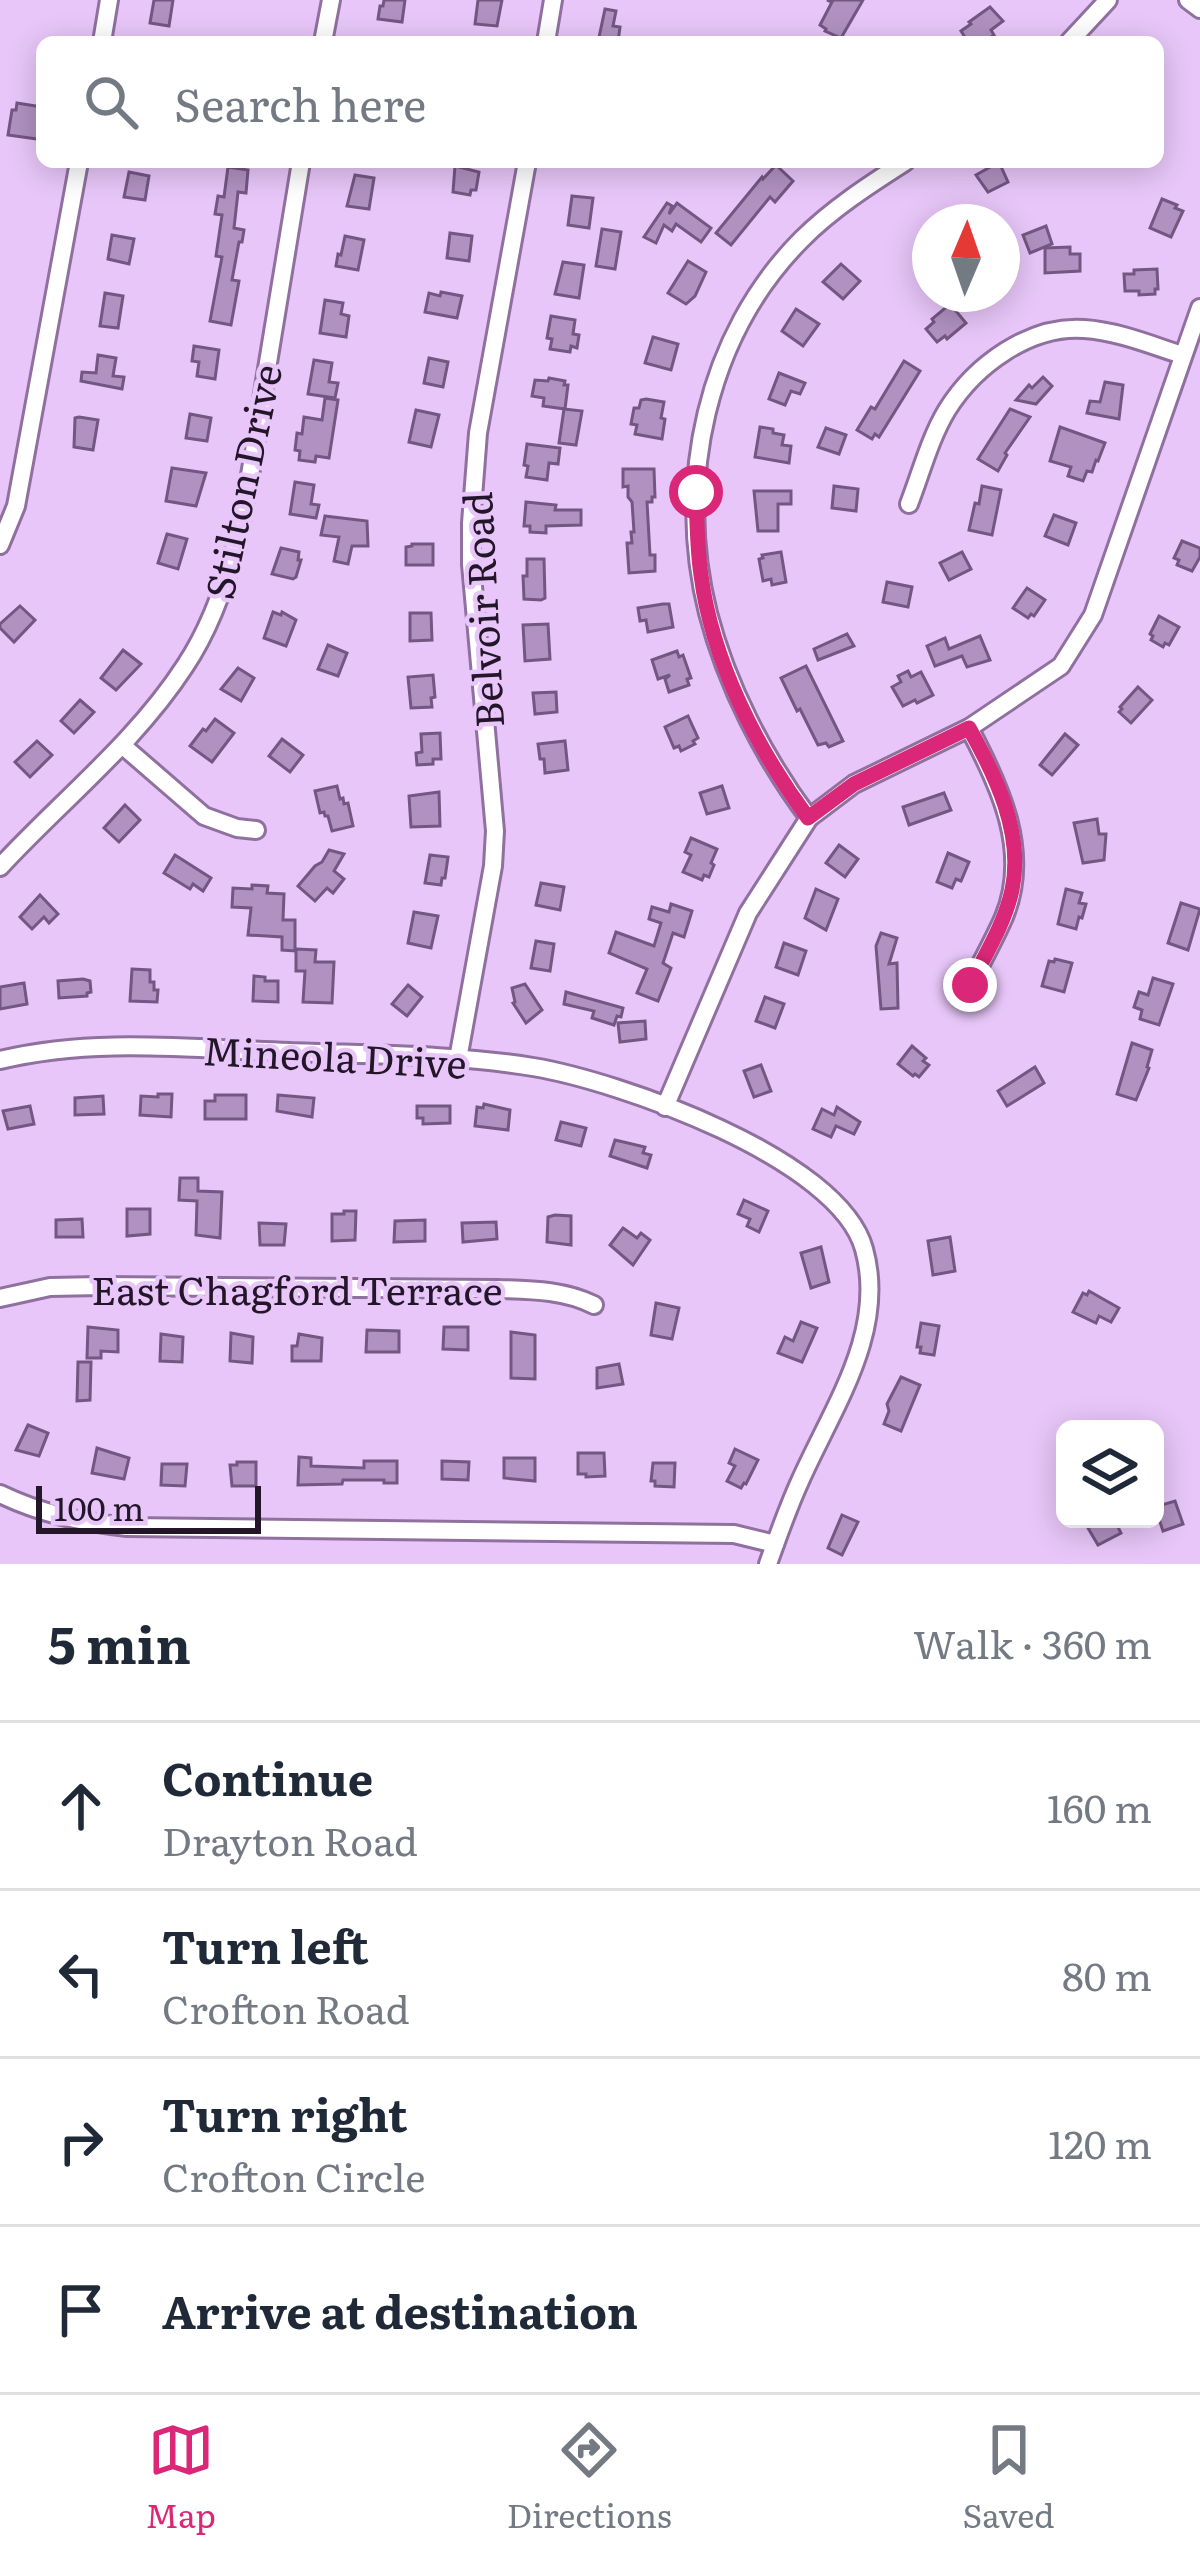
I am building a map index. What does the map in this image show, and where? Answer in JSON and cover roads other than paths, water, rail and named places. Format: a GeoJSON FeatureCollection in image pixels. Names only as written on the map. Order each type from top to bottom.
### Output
{"type":"FeatureCollection","features":[{"type":"Feature","properties":{"kind":"street"},"geometry":{"type":"LineString","coordinates":[[103,36],[109,0]]}},
{"type":"Feature","properties":{"kind":"street"},"geometry":{"type":"LineString","coordinates":[[324,36],[331,0]]}},
{"type":"Feature","properties":{"kind":"street"},"geometry":{"type":"LineString","coordinates":[[548,36],[553,0]]}},
{"type":"Feature","properties":{"kind":"street"},"geometry":{"type":"LineString","coordinates":[[1075,36],[1108,0]]}},
{"type":"Feature","properties":{"kind":"street"},"geometry":{"type":"LineString","coordinates":[[1188,0],[1200,9]]}},
{"type":"Feature","properties":{"kind":"street"},"geometry":{"type":"LineString","coordinates":[[0,545],[16,506],[79,168]]}},
{"type":"Feature","properties":{"kind":"street","name":"Stilton Drive"},"geometry":{"type":"LineString","coordinates":[[0,867],[156,708],[189,661],[219,596],[246,493],[301,168]]}},
{"type":"Feature","properties":{"kind":"street","name":"Belvoir Road"},"geometry":{"type":"LineString","coordinates":[[458,1059],[495,831],[471,564],[473,473],[526,168]]}},
{"type":"Feature","properties":{"kind":"street"},"geometry":{"type":"LineString","coordinates":[[808,818],[743,707],[707,610],[696,492],[702,427],[711,392],[740,324],[778,266],[827,216],[895,168]]}},
{"type":"Feature","properties":{"kind":"street"},"geometry":{"type":"LineString","coordinates":[[665,1107],[748,913],[808,818],[854,784],[969,728],[1060,666],[1093,615],[1200,308]]}},
{"type":"Feature","properties":{"kind":"street"},"geometry":{"type":"LineString","coordinates":[[909,504],[947,410],[983,368],[1028,339],[1065,328],[1112,333],[1182,355]]}},
{"type":"Feature","properties":{"kind":"street"},"geometry":{"type":"LineString","coordinates":[[969,728],[1008,816],[1015,865],[1005,915],[970,985]]}},
{"type":"Feature","properties":{"kind":"street"},"geometry":{"type":"LineString","coordinates":[[122,745],[204,816],[256,830]]}},
{"type":"Feature","properties":{"kind":"street","name":"Mineola Drive"},"geometry":{"type":"LineString","coordinates":[[0,1060],[76,1048],[148,1046],[532,1066],[665,1107],[765,1152],[805,1176],[860,1236],[870,1293],[862,1341],[768,1564]]}},
{"type":"Feature","properties":{"kind":"street","name":"East Chagford Terrace"},"geometry":{"type":"LineString","coordinates":[[0,1298],[29,1289],[67,1286],[476,1288],[543,1291],[594,1305]]}},
{"type":"Feature","properties":{"kind":"street"},"geometry":{"type":"LineString","coordinates":[[0,1494],[47,1513],[127,1527],[713,1533],[775,1544]]}}]}
